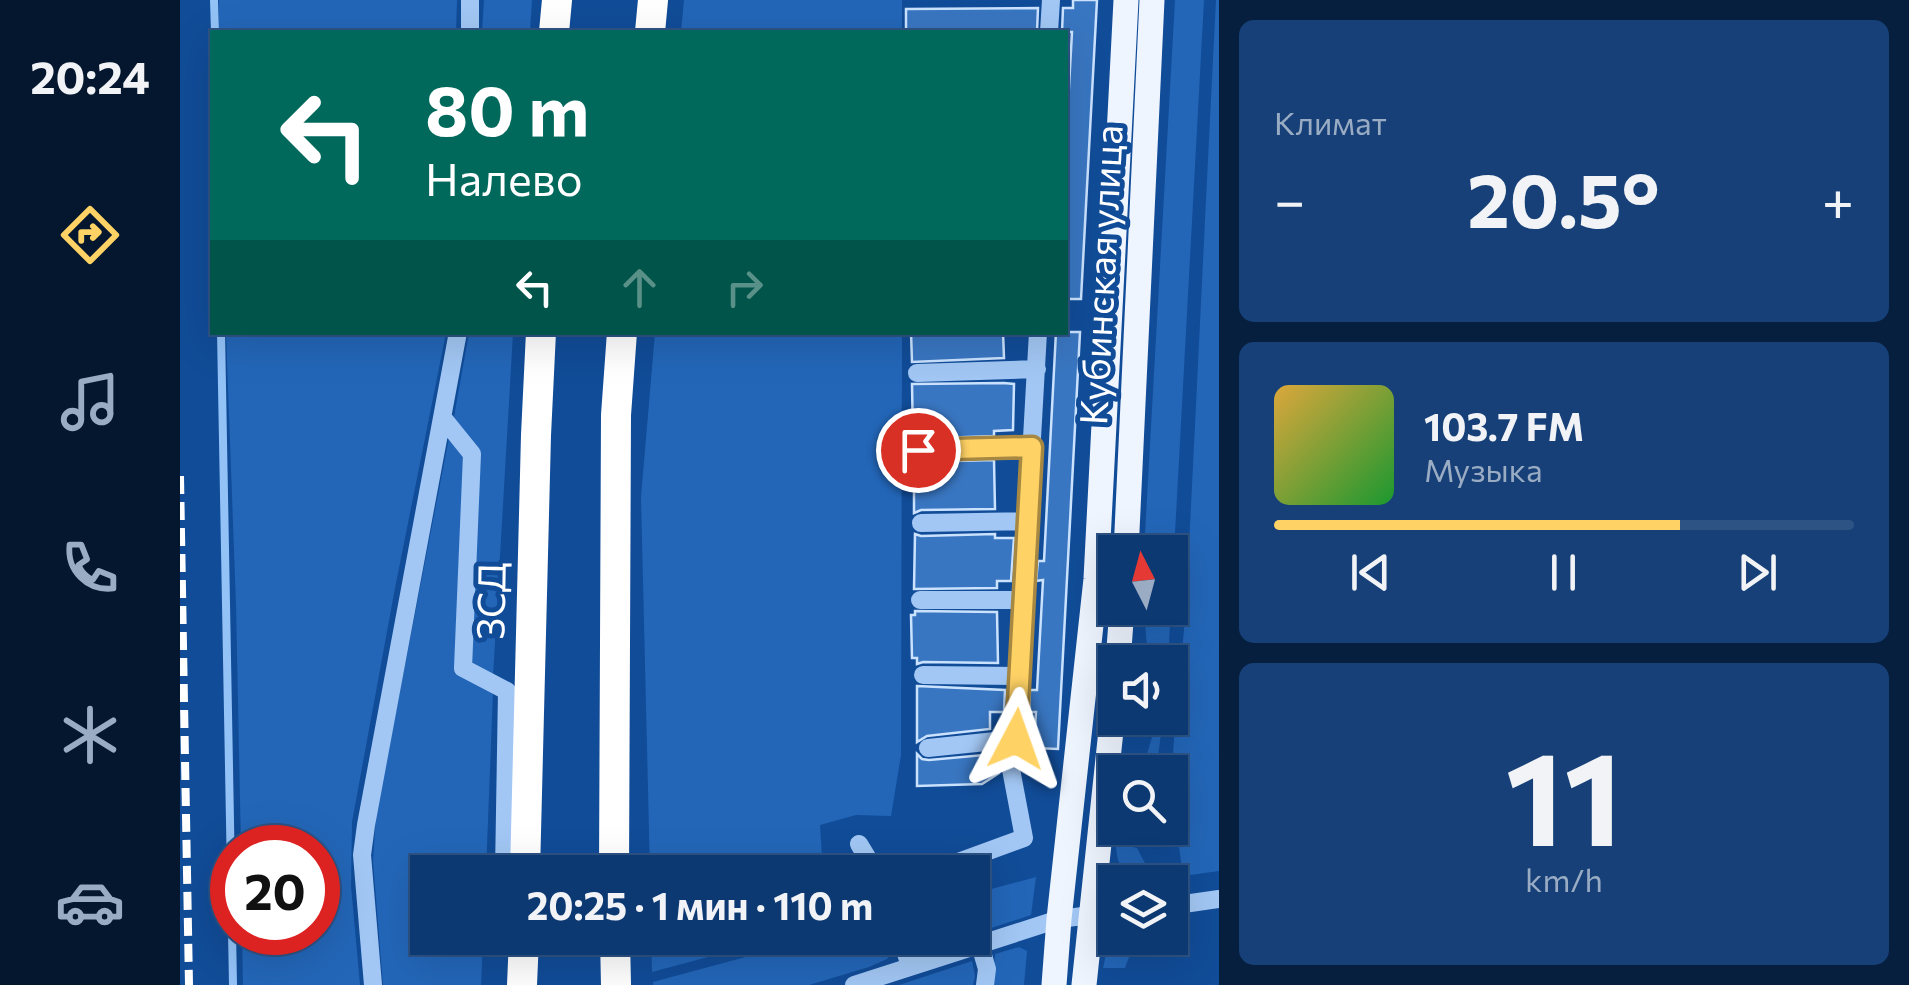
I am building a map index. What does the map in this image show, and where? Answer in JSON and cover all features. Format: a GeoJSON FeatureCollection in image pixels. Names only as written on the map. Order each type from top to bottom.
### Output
{"type":"FeatureCollection","features":[{"type":"Feature","properties":{"kind":"highway"},"geometry":{"type":"LineString","coordinates":[[552,30],[557,0]]}},
{"type":"Feature","properties":{"kind":"highway"},"geometry":{"type":"LineString","coordinates":[[650,30],[653,0]]}},
{"type":"Feature","properties":{"kind":"highway","name":"ЗСД"},"geometry":{"type":"LineString","coordinates":[[525,855],[541,335]]}},
{"type":"Feature","properties":{"kind":"highway"},"geometry":{"type":"LineString","coordinates":[[614,855],[616,415],[622,335]]}},
{"type":"Feature","properties":{"kind":"highway"},"geometry":{"type":"LineString","coordinates":[[522,985],[523,955]]}},
{"type":"Feature","properties":{"kind":"highway"},"geometry":{"type":"LineString","coordinates":[[615,955],[616,985]]}},
{"type":"Feature","properties":{"kind":"main road"},"geometry":{"type":"LineString","coordinates":[[549,0],[552,30]]}},
{"type":"Feature","properties":{"kind":"main road","name":"Кубинская улица"},"geometry":{"type":"LineString","coordinates":[[1054,985],[1096,578],[1126,0]]}},
{"type":"Feature","properties":{"kind":"main road","name":"Кубинская улица"},"geometry":{"type":"LineString","coordinates":[[1127,535],[1152,0]]}},
{"type":"Feature","properties":{"kind":"main road"},"geometry":{"type":"LineString","coordinates":[[1105,865],[1113,735]]}},
{"type":"Feature","properties":{"kind":"main road"},"geometry":{"type":"LineString","coordinates":[[1084,985],[1098,930]]}},
{"type":"Feature","properties":{"kind":"street"},"geometry":{"type":"LineString","coordinates":[[470,0],[470,30]]}},
{"type":"Feature","properties":{"kind":"street"},"geometry":{"type":"LineString","coordinates":[[1050,30],[1051,0]]}},
{"type":"Feature","properties":{"kind":"street"},"geometry":{"type":"LineString","coordinates":[[373,985],[362,855],[373,776],[457,335]]}},
{"type":"Feature","properties":{"kind":"street"},"geometry":{"type":"LineString","coordinates":[[928,748],[1016,739],[1038,335]]}},
{"type":"Feature","properties":{"kind":"street"},"geometry":{"type":"LineString","coordinates":[[917,373],[1037,369]]}},
{"type":"Feature","properties":{"kind":"street"},"geometry":{"type":"LineString","coordinates":[[443,418],[472,454],[463,668],[508,692],[504,855]]}},
{"type":"Feature","properties":{"kind":"street"},"geometry":{"type":"LineString","coordinates":[[918,450],[1032,447]]}},
{"type":"Feature","properties":{"kind":"street"},"geometry":{"type":"LineString","coordinates":[[920,523],[1028,521]]}},
{"type":"Feature","properties":{"kind":"street"},"geometry":{"type":"LineString","coordinates":[[920,600],[1024,600]]}},
{"type":"Feature","properties":{"kind":"street"},"geometry":{"type":"LineString","coordinates":[[924,675],[1020,676]]}},
{"type":"Feature","properties":{"kind":"street"},"geometry":{"type":"LineString","coordinates":[[602,752],[602,855]]}},
{"type":"Feature","properties":{"kind":"street"},"geometry":{"type":"LineString","coordinates":[[978,855],[1024,838],[1010,764]]}},
{"type":"Feature","properties":{"kind":"street"},"geometry":{"type":"LineString","coordinates":[[859,844],[866,855]]}},
{"type":"Feature","properties":{"kind":"street"},"geometry":{"type":"LineString","coordinates":[[1188,903],[1219,899]]}},
{"type":"Feature","properties":{"kind":"street"},"geometry":{"type":"LineString","coordinates":[[990,941],[1059,919],[1098,914]]}},
{"type":"Feature","properties":{"kind":"street"},"geometry":{"type":"LineString","coordinates":[[906,955],[910,966]]}},
{"type":"Feature","properties":{"kind":"street"},"geometry":{"type":"LineString","coordinates":[[854,985],[945,955]]}},
{"type":"Feature","properties":{"kind":"street"},"geometry":{"type":"LineString","coordinates":[[983,955],[984,985]]}},
{"type":"Feature","properties":{"kind":"shaded area"},"geometry":{"type":"Polygon","coordinates":[[[219,0],[457,0],[456,30],[219,30],[219,0]]]}},
{"type":"Feature","properties":{"kind":"shaded area"},"geometry":{"type":"Polygon","coordinates":[[[484,0],[532,0],[530,30],[482,30],[484,0]]]}},
{"type":"Feature","properties":{"kind":"shaded area"},"geometry":{"type":"Polygon","coordinates":[[[684,0],[902,0],[902,30],[681,30],[684,0]]]}},
{"type":"Feature","properties":{"kind":"shaded area"},"geometry":{"type":"Polygon","coordinates":[[[1175,0],[1204,0],[1175,535],[1145,535],[1175,0]]]}},
{"type":"Feature","properties":{"kind":"shaded area"},"geometry":{"type":"Polygon","coordinates":[[[1219,0],[1219,871],[1188,875],[1188,865],[1181,865],[1176,845],[1188,845],[1188,755],[1173,755],[1175,735],[1188,735],[1188,645],[1182,645],[1184,625],[1188,625],[1188,555],[1219,0]]]}},
{"type":"Feature","properties":{"kind":"shaded area"},"geometry":{"type":"Polygon","coordinates":[[[226,335],[446,335],[352,822],[351,886],[360,985],[243,985],[242,955],[340,955],[340,825],[241,825],[226,335]]]}},
{"type":"Feature","properties":{"kind":"shaded area"},"geometry":{"type":"Polygon","coordinates":[[[469,335],[513,335],[493,676],[471,663],[479,449],[454,417],[469,335]]]}},
{"type":"Feature","properties":{"kind":"shaded area"},"geometry":{"type":"Polygon","coordinates":[[[655,335],[902,335],[901,755],[891,816],[856,815],[820,825],[822,855],[650,855],[641,497],[655,335]]]}},
{"type":"Feature","properties":{"kind":"shaded area"},"geometry":{"type":"Polygon","coordinates":[[[449,438],[464,454],[456,670],[493,692],[487,855],[410,855],[410,955],[482,955],[481,985],[383,985],[373,861],[376,815],[449,438]]]}},
{"type":"Feature","properties":{"kind":"shaded area"},"geometry":{"type":"Polygon","coordinates":[[[1145,625],[1170,625],[1169,645],[1147,645],[1145,625]]]}},
{"type":"Feature","properties":{"kind":"shaded area"},"geometry":{"type":"Polygon","coordinates":[[[1161,735],[1158,755],[1147,755],[1152,737],[1161,735]]]}},
{"type":"Feature","properties":{"kind":"shaded area"},"geometry":{"type":"Polygon","coordinates":[[[1116,845],[1124,845],[1137,848],[1146,865],[1120,865],[1116,845]]]}},
{"type":"Feature","properties":{"kind":"shaded area"},"geometry":{"type":"Polygon","coordinates":[[[1036,877],[1031,915],[990,928],[990,889],[1036,877]]]}},
{"type":"Feature","properties":{"kind":"shaded area"},"geometry":{"type":"Polygon","coordinates":[[[1019,947],[1027,951],[1024,985],[993,985],[995,954],[1019,947]]]}},
{"type":"Feature","properties":{"kind":"shaded area"},"geometry":{"type":"Polygon","coordinates":[[[652,955],[716,955],[652,972],[652,955]]]}},
{"type":"Feature","properties":{"kind":"shaded area"},"geometry":{"type":"Polygon","coordinates":[[[753,955],[890,955],[869,967],[809,985],[653,982],[753,955]]]}},
{"type":"Feature","properties":{"kind":"shaded area"},"geometry":{"type":"Polygon","coordinates":[[[1106,955],[1130,955],[1125,968],[1103,968],[1106,955]]]}},
{"type":"Feature","properties":{"kind":"shaded area"},"geometry":{"type":"Polygon","coordinates":[[[972,961],[973,985],[899,985],[972,961]]]}},
{"type":"Feature","properties":{"kind":"building"},"geometry":{"type":"Polygon","coordinates":[[[1073,0],[1097,0],[1081,299],[1068,299],[1072,32],[1062,30],[1063,8],[1073,8],[1073,0]]]}},
{"type":"Feature","properties":{"kind":"building"},"geometry":{"type":"Polygon","coordinates":[[[1038,8],[1037,30],[906,30],[906,9],[1038,8]]]}},
{"type":"Feature","properties":{"kind":"building"},"geometry":{"type":"Polygon","coordinates":[[[1080,332],[1058,749],[1034,748],[1036,712],[1029,712],[1030,690],[1037,690],[1043,580],[1036,581],[1038,561],[1044,561],[1056,335],[1080,332]]]}},
{"type":"Feature","properties":{"kind":"building"},"geometry":{"type":"Polygon","coordinates":[[[911,335],[1003,335],[1004,358],[912,362],[911,335]]]}},
{"type":"Feature","properties":{"kind":"building"},"geometry":{"type":"Polygon","coordinates":[[[912,384],[1014,384],[1013,430],[994,431],[994,436],[913,439],[912,384]]]}},
{"type":"Feature","properties":{"kind":"building"},"geometry":{"type":"Polygon","coordinates":[[[994,460],[995,509],[914,513],[914,462],[994,460]]]}},
{"type":"Feature","properties":{"kind":"building"},"geometry":{"type":"Polygon","coordinates":[[[915,534],[995,534],[995,538],[1014,538],[1011,581],[997,581],[997,588],[914,589],[915,534]]]}},
{"type":"Feature","properties":{"kind":"building"},"geometry":{"type":"Polygon","coordinates":[[[915,611],[997,612],[998,663],[917,664],[917,658],[912,658],[911,615],[915,611]]]}},
{"type":"Feature","properties":{"kind":"building"},"geometry":{"type":"Polygon","coordinates":[[[917,686],[1005,690],[1004,712],[990,712],[990,729],[927,736],[917,742],[917,686]]]}},
{"type":"Feature","properties":{"kind":"building"},"geometry":{"type":"Polygon","coordinates":[[[917,754],[929,760],[995,754],[999,773],[982,784],[917,786],[917,754]]]}},
{"type":"Feature","properties":{"kind":"waterway"},"geometry":{"type":"LineString","coordinates":[[214,0],[215,30]]}},
{"type":"Feature","properties":{"kind":"waterway"},"geometry":{"type":"LineString","coordinates":[[221,335],[233,985]]}},
{"type":"Feature","properties":{"kind":"railway"},"geometry":{"type":"LineString","coordinates":[[180,476],[189,985]]}},
{"type":"Feature","properties":{"kind":"route"},"geometry":{"type":"LineString","coordinates":[[918,450],[1032,447],[1016,739]]}}]}
